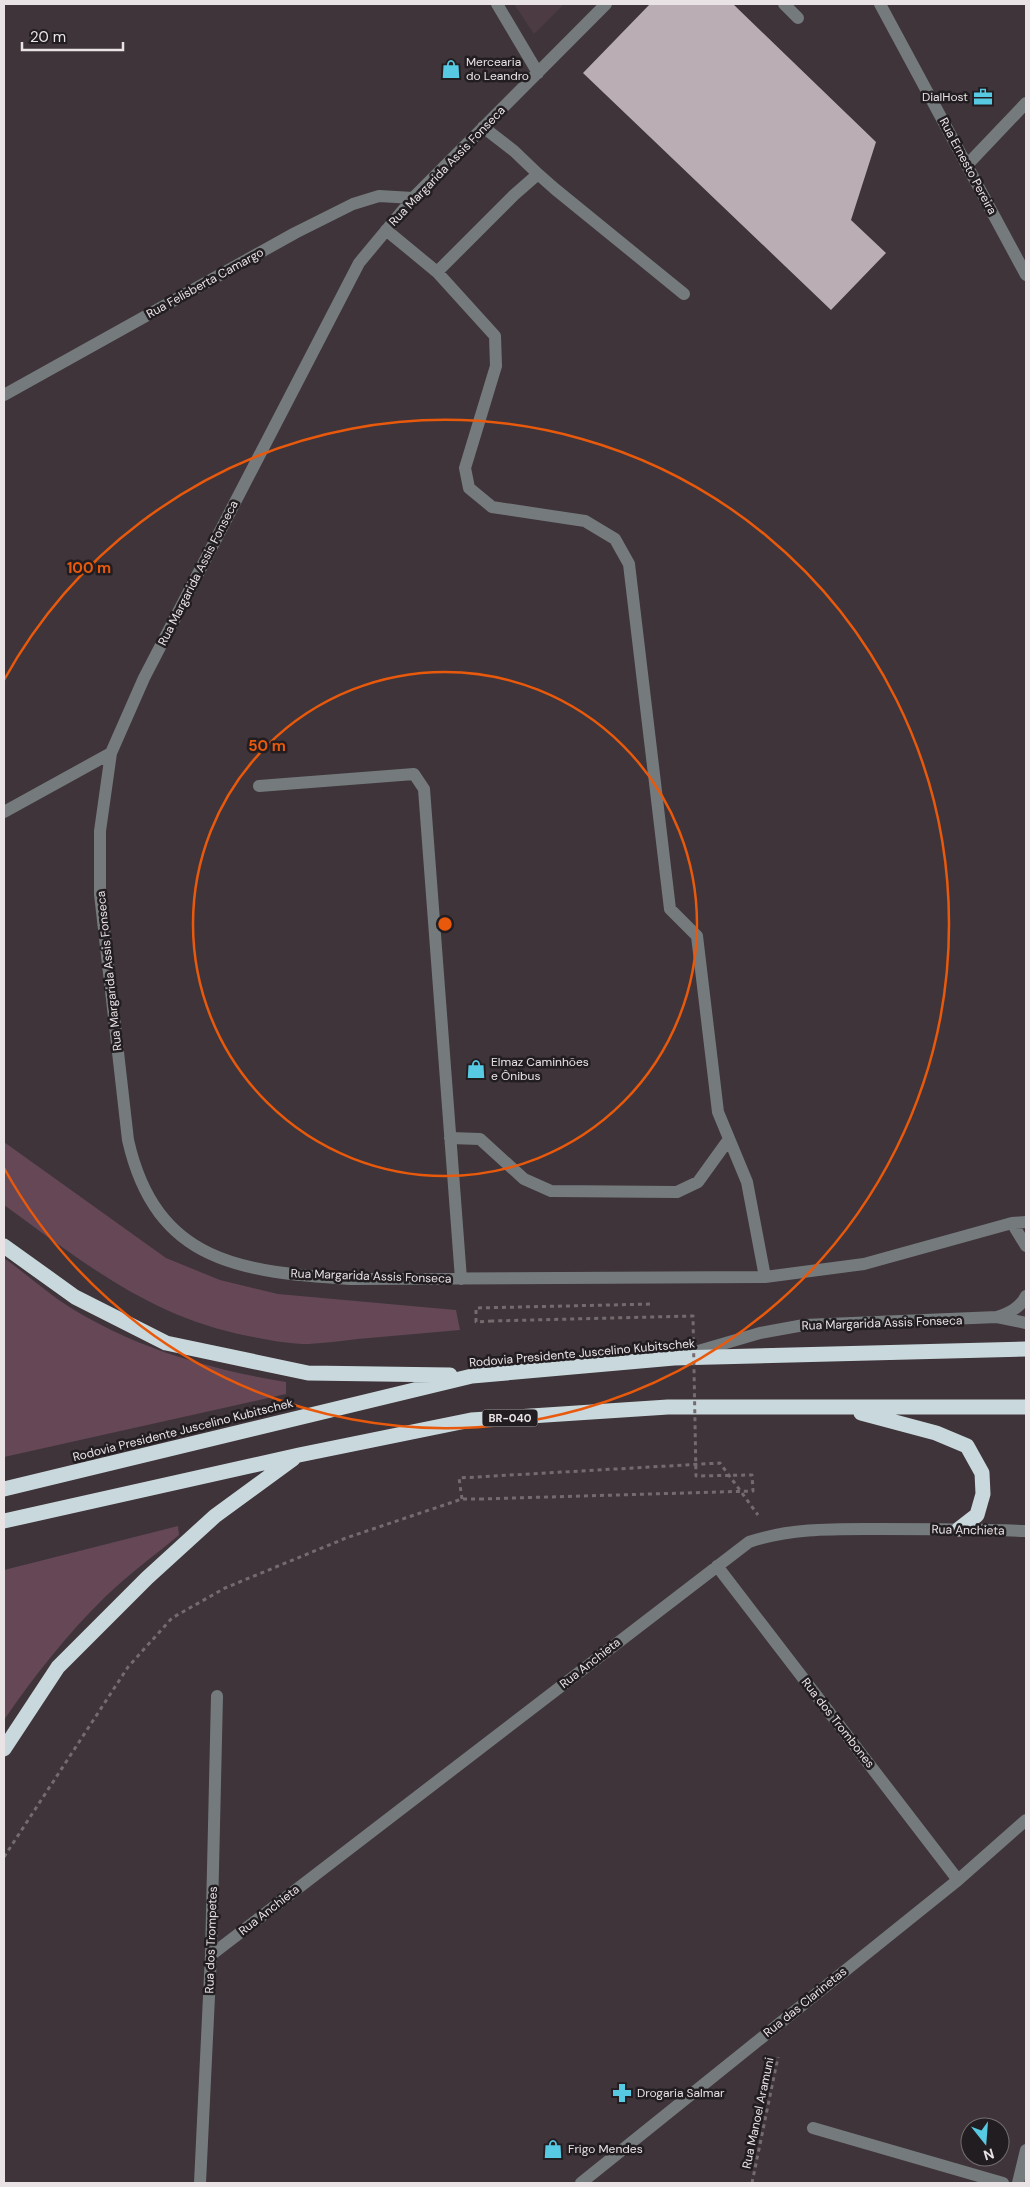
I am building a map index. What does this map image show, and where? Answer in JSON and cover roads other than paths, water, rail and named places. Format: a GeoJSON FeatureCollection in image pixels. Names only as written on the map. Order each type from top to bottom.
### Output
{"type":"FeatureCollection","features":[{"type":"Feature","properties":{"kind":"highway"},"geometry":{"type":"LineString","coordinates":[[4,1246],[75,1297],[166,1343],[308,1373],[472,1376]]}},
{"type":"Feature","properties":{"kind":"highway","name":"Rodovia Presidente Juscelino Kubitschek"},"geometry":{"type":"LineString","coordinates":[[4,1489],[472,1376],[674,1358],[1026,1349]]}},
{"type":"Feature","properties":{"kind":"highway","name":"BR-040"},"geometry":{"type":"LineString","coordinates":[[4,1521],[299,1455],[471,1420],[668,1407],[1026,1407]]}},
{"type":"Feature","properties":{"kind":"highway"},"geometry":{"type":"LineString","coordinates":[[843,1408],[936,1433],[968,1446],[982,1473],[983,1494],[977,1515],[959,1529]]}},
{"type":"Feature","properties":{"kind":"highway"},"geometry":{"type":"LineString","coordinates":[[4,1750],[58,1667],[147,1578],[215,1516],[299,1455]]}},
{"type":"Feature","properties":{"kind":"street"},"geometry":{"type":"LineString","coordinates":[[497,4],[538,73]]}},
{"type":"Feature","properties":{"kind":"street","name":"Rua Margarida Assis Fonseca"},"geometry":{"type":"LineString","coordinates":[[606,4],[414,198],[359,263],[144,678],[111,754],[100,831],[100,894],[128,1140],[133,1162],[154,1208],[173,1228],[196,1246],[225,1262],[290,1275],[351,1279],[765,1278],[864,1264],[1012,1224],[1026,1222]]}},
{"type":"Feature","properties":{"kind":"street"},"geometry":{"type":"LineString","coordinates":[[784,4],[798,18]]}},
{"type":"Feature","properties":{"kind":"street","name":"Rua Ernesto Pereira"},"geometry":{"type":"LineString","coordinates":[[880,4],[1026,275]]}},
{"type":"Feature","properties":{"kind":"street"},"geometry":{"type":"LineString","coordinates":[[967,165],[1026,103]]}},
{"type":"Feature","properties":{"kind":"street"},"geometry":{"type":"LineString","coordinates":[[483,127],[514,151],[555,189],[684,294]]}},
{"type":"Feature","properties":{"kind":"street"},"geometry":{"type":"LineString","coordinates":[[437,272],[514,195],[538,174]]}},
{"type":"Feature","properties":{"kind":"street","name":"Rua Felisberta Camargo"},"geometry":{"type":"LineString","coordinates":[[4,395],[294,233],[353,204],[379,196],[414,198]]}},
{"type":"Feature","properties":{"kind":"street"},"geometry":{"type":"LineString","coordinates":[[386,230],[437,272],[495,336],[496,366],[465,468],[469,488],[492,507],[586,521],[615,539],[628,564],[670,909],[697,936],[718,1112],[747,1182],[765,1278]]}},
{"type":"Feature","properties":{"kind":"street"},"geometry":{"type":"LineString","coordinates":[[4,812],[111,754]]}},
{"type":"Feature","properties":{"kind":"street"},"geometry":{"type":"LineString","coordinates":[[259,786],[414,774],[424,789],[461,1279]]}},
{"type":"Feature","properties":{"kind":"street"},"geometry":{"type":"LineString","coordinates":[[450,1138],[480,1139],[524,1179],[551,1191],[677,1192],[698,1182],[729,1139]]}},
{"type":"Feature","properties":{"kind":"street"},"geometry":{"type":"LineString","coordinates":[[1012,1224],[1026,1246]]}},
{"type":"Feature","properties":{"kind":"street","name":"Rua Margarida Assis Fonseca"},"geometry":{"type":"LineString","coordinates":[[674,1358],[760,1333],[804,1325],[997,1317],[1008,1313],[1022,1304],[1026,1296]]}},
{"type":"Feature","properties":{"kind":"street"},"geometry":{"type":"LineString","coordinates":[[997,1317],[1026,1323]]}},
{"type":"Feature","properties":{"kind":"street","name":"Rua Anchieta"},"geometry":{"type":"LineString","coordinates":[[211,1955],[749,1542],[772,1534],[810,1530],[959,1529],[1026,1531]]}},
{"type":"Feature","properties":{"kind":"street","name":"Rua dos Trombones"},"geometry":{"type":"LineString","coordinates":[[717,1566],[958,1880]]}},
{"type":"Feature","properties":{"kind":"street","name":"Rua dos Trompetes"},"geometry":{"type":"LineString","coordinates":[[200,2183],[211,1955],[217,1696]]}},
{"type":"Feature","properties":{"kind":"street","name":"Rua das Clarinetas"},"geometry":{"type":"LineString","coordinates":[[582,2183],[958,1880],[1026,1820]]}},
{"type":"Feature","properties":{"kind":"street"},"geometry":{"type":"LineString","coordinates":[[813,2128],[1003,2183]]}},
{"type":"Feature","properties":{"kind":"street"},"geometry":{"type":"LineString","coordinates":[[1018,2183],[1026,2150]]}},
{"type":"Feature","properties":{"kind":"place","name":"Mercearia do Leandro"},"geometry":{"type":"Point","coordinates":[451,69]}},
{"type":"Feature","properties":{"kind":"place","name":"DialHost"},"geometry":{"type":"Point","coordinates":[983,97]}},
{"type":"Feature","properties":{"kind":"place","name":"Elmaz Caminhões e Ônibus"},"geometry":{"type":"Point","coordinates":[476,1069]}},
{"type":"Feature","properties":{"kind":"place","name":"Drogaria Salmar"},"geometry":{"type":"Point","coordinates":[622,2093]}},
{"type":"Feature","properties":{"kind":"place","name":"Frigo Mendes"},"geometry":{"type":"Point","coordinates":[553,2149]}}]}
